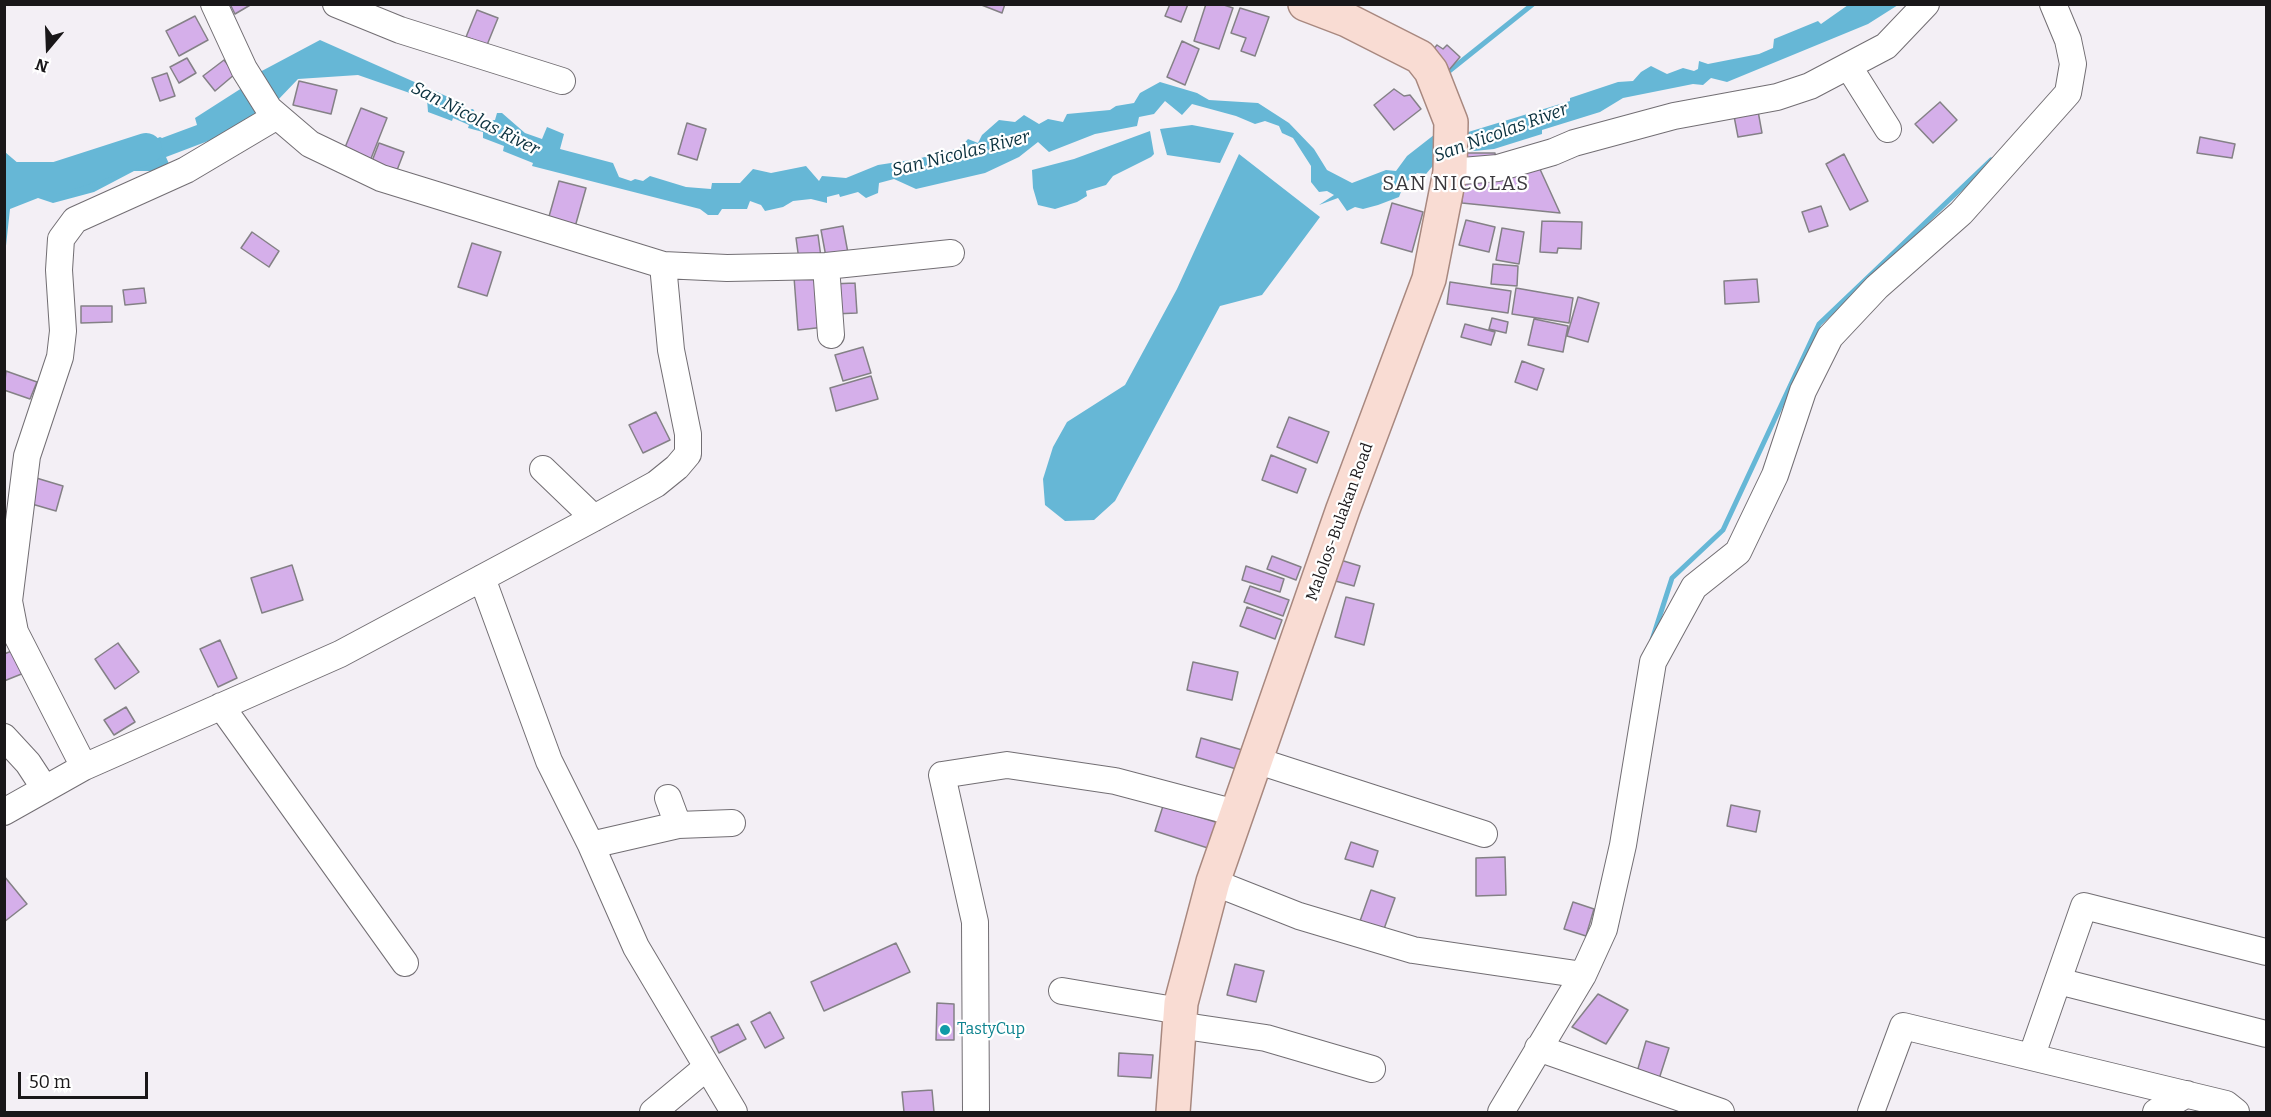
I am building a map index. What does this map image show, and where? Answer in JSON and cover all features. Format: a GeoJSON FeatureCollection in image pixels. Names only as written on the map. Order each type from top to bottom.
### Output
{"type":"FeatureCollection","features":[{"type":"Feature","properties":{"kind":"main road","name":"Malolos-Bulakan Road"},"geometry":{"type":"LineString","coordinates":[[1173,1113],[1179,1018],[1213,882],[1343,509],[1429,279],[1451,166],[1451,122],[1431,70],[1420,57],[1350,12],[1305,4]]}},
{"type":"Feature","properties":{"kind":"street"},"geometry":{"type":"LineString","coordinates":[[214,4],[244,69],[273,112],[310,144],[381,178],[663,265],[727,268],[826,266],[951,253]]}},
{"type":"Feature","properties":{"kind":"street"},"geometry":{"type":"LineString","coordinates":[[336,4],[400,30],[562,81]]}},
{"type":"Feature","properties":{"kind":"street"},"geometry":{"type":"LineString","coordinates":[[1451,166],[1498,168],[1553,153],[1574,143],[1663,119],[1777,98],[1849,67],[1886,46],[1926,4]]}},
{"type":"Feature","properties":{"kind":"street"},"geometry":{"type":"LineString","coordinates":[[1501,1113],[1583,975],[1604,929],[1623,845],[1653,662],[1694,587],[1738,552],[1775,475],[1803,391],[1830,337],[1877,287],[1961,213],[2068,93],[2073,64],[2068,40],[2053,4]]}},
{"type":"Feature","properties":{"kind":"street"},"geometry":{"type":"LineString","coordinates":[[1849,67],[1888,129]]}},
{"type":"Feature","properties":{"kind":"street"},"geometry":{"type":"LineString","coordinates":[[84,767],[15,632],[9,601],[27,456],[60,357],[63,331],[59,270],[61,239],[75,220],[186,170],[273,112]]}},
{"type":"Feature","properties":{"kind":"street"},"geometry":{"type":"LineString","coordinates":[[4,812],[84,767],[340,654],[656,484],[677,467],[688,454],[688,434],[671,350],[663,265]]}},
{"type":"Feature","properties":{"kind":"street"},"geometry":{"type":"LineString","coordinates":[[826,266],[831,335]]}},
{"type":"Feature","properties":{"kind":"street"},"geometry":{"type":"LineString","coordinates":[[543,469],[594,518]]}},
{"type":"Feature","properties":{"kind":"street"},"geometry":{"type":"LineString","coordinates":[[482,578],[549,761],[591,845],[636,947],[734,1113]]}},
{"type":"Feature","properties":{"kind":"street"},"geometry":{"type":"LineString","coordinates":[[221,706],[405,963]]}},
{"type":"Feature","properties":{"kind":"street"},"geometry":{"type":"LineString","coordinates":[[4,737],[28,763],[45,789]]}},
{"type":"Feature","properties":{"kind":"street"},"geometry":{"type":"LineString","coordinates":[[1255,760],[1484,834]]}},
{"type":"Feature","properties":{"kind":"street"},"geometry":{"type":"LineString","coordinates":[[976,1113],[975,922],[942,775],[1007,765],[1115,781],[1236,813]]}},
{"type":"Feature","properties":{"kind":"street"},"geometry":{"type":"LineString","coordinates":[[668,798],[678,825]]}},
{"type":"Feature","properties":{"kind":"street"},"geometry":{"type":"LineString","coordinates":[[591,845],[678,825],[732,823]]}},
{"type":"Feature","properties":{"kind":"street"},"geometry":{"type":"LineString","coordinates":[[1213,882],[1299,916],[1413,950],[1583,975]]}},
{"type":"Feature","properties":{"kind":"street"},"geometry":{"type":"LineString","coordinates":[[2032,1055],[2084,906],[2266,952]]}},
{"type":"Feature","properties":{"kind":"street"},"geometry":{"type":"LineString","coordinates":[[2058,981],[2266,1034]]}},
{"type":"Feature","properties":{"kind":"street"},"geometry":{"type":"LineString","coordinates":[[1062,991],[1266,1038],[1372,1069]]}},
{"type":"Feature","properties":{"kind":"street"},"geometry":{"type":"LineString","coordinates":[[1871,1113],[1903,1026],[2032,1055],[2226,1104],[2235,1113]]}},
{"type":"Feature","properties":{"kind":"street"},"geometry":{"type":"LineString","coordinates":[[1538,1048],[1721,1113]]}},
{"type":"Feature","properties":{"kind":"street"},"geometry":{"type":"LineString","coordinates":[[653,1113],[707,1067]]}},
{"type":"Feature","properties":{"kind":"street"},"geometry":{"type":"LineString","coordinates":[[2156,1113],[2187,1094]]}},
{"type":"Feature","properties":{"kind":"water"},"geometry":{"type":"Polygon","coordinates":[[[1848,5],[1898,5],[1868,24],[1727,82],[1711,78],[1703,85],[1693,84],[1623,98],[1600,112],[1542,130],[1542,134],[1494,149],[1464,152],[1465,133],[1570,101],[1570,98],[1618,82],[1633,81],[1651,66],[1667,74],[1683,68],[1694,71],[1698,69],[1699,61],[1708,64],[1759,54],[1773,48],[1774,39],[1818,21],[1821,24],[1848,5]]]}},
{"type":"Feature","properties":{"kind":"water"},"geometry":{"type":"Polygon","coordinates":[[[320,40],[455,100],[463,104],[466,110],[473,109],[477,115],[481,115],[487,121],[495,120],[497,113],[502,113],[525,133],[542,139],[547,127],[564,134],[560,149],[613,163],[619,177],[631,181],[635,179],[643,181],[650,176],[686,187],[711,189],[712,183],[740,183],[753,169],[771,173],[806,166],[819,181],[822,176],[846,178],[878,165],[917,159],[960,148],[968,139],[978,143],[982,135],[999,120],[1015,122],[1024,115],[1039,124],[1048,119],[1063,122],[1067,114],[1110,110],[1116,106],[1134,103],[1140,93],[1160,82],[1197,93],[1209,100],[1258,103],[1289,123],[1314,149],[1327,170],[1352,183],[1386,170],[1396,171],[1407,156],[1439,131],[1437,161],[1426,174],[1417,173],[1404,184],[1399,197],[1378,205],[1363,209],[1355,207],[1347,211],[1338,198],[1319,205],[1334,195],[1327,191],[1319,192],[1311,182],[1311,166],[1293,138],[1282,133],[1279,126],[1265,121],[1255,124],[1236,116],[1192,104],[1182,115],[1165,101],[1154,114],[1139,117],[1137,126],[1095,134],[1049,152],[1038,142],[1019,157],[985,173],[916,189],[894,179],[879,183],[878,193],[866,198],[858,192],[840,197],[839,194],[827,197],[827,203],[811,199],[793,201],[783,207],[765,211],[761,205],[750,201],[747,209],[722,209],[718,215],[708,215],[700,209],[532,166],[533,163],[503,151],[504,146],[483,138],[483,132],[468,128],[469,125],[453,118],[452,121],[428,112],[427,99],[358,75],[298,79],[276,102],[258,73],[320,40]]]}},
{"type":"Feature","properties":{"kind":"water"},"geometry":{"type":"Polygon","coordinates":[[[245,86],[266,119],[166,157],[170,166],[153,171],[134,171],[94,192],[53,203],[38,198],[10,209],[5,255],[5,152],[26,170],[55,182],[71,172],[78,174],[92,171],[95,167],[160,137],[197,125],[195,118],[245,86]]]}},
{"type":"Feature","properties":{"kind":"water"},"geometry":{"type":"Polygon","coordinates":[[[1192,125],[1234,133],[1220,163],[1167,155],[1160,129],[1192,125]]]}},
{"type":"Feature","properties":{"kind":"water"},"geometry":{"type":"Polygon","coordinates":[[[1150,131],[1154,154],[1151,157],[1113,176],[1106,185],[1086,191],[1087,196],[1077,202],[1055,209],[1038,205],[1033,188],[1032,170],[1074,159],[1150,131]]]}},
{"type":"Feature","properties":{"kind":"water"},"geometry":{"type":"Polygon","coordinates":[[[1239,154],[1320,217],[1262,295],[1220,306],[1115,501],[1094,520],[1065,521],[1045,505],[1043,479],[1053,447],[1067,422],[1125,385],[1177,289],[1239,154]]]}},
{"type":"Feature","properties":{"kind":"building"},"geometry":{"type":"Polygon","coordinates":[[[230,4],[252,4],[235,14],[230,4]]]}},
{"type":"Feature","properties":{"kind":"building"},"geometry":{"type":"Polygon","coordinates":[[[979,4],[1005,4],[1002,13],[979,4]]]}},
{"type":"Feature","properties":{"kind":"building"},"geometry":{"type":"Polygon","coordinates":[[[1170,4],[1188,4],[1181,22],[1165,16],[1170,4]]]}},
{"type":"Feature","properties":{"kind":"building"},"geometry":{"type":"Polygon","coordinates":[[[1206,4],[1221,4],[1233,8],[1219,49],[1194,41],[1206,4]]]}},
{"type":"Feature","properties":{"kind":"building"},"geometry":{"type":"Polygon","coordinates":[[[1240,8],[1269,17],[1255,56],[1241,51],[1246,38],[1231,33],[1240,8]]]}},
{"type":"Feature","properties":{"kind":"building"},"geometry":{"type":"Polygon","coordinates":[[[477,10],[498,18],[487,45],[466,37],[477,10]]]}},
{"type":"Feature","properties":{"kind":"building"},"geometry":{"type":"Polygon","coordinates":[[[195,16],[208,40],[179,56],[166,31],[195,16]]]}},
{"type":"Feature","properties":{"kind":"building"},"geometry":{"type":"Polygon","coordinates":[[[1182,41],[1199,49],[1185,85],[1167,77],[1182,41]]]}},
{"type":"Feature","properties":{"kind":"building"},"geometry":{"type":"Polygon","coordinates":[[[1437,45],[1443,49],[1447,45],[1460,57],[1449,70],[1430,53],[1437,45]]]}},
{"type":"Feature","properties":{"kind":"building"},"geometry":{"type":"Polygon","coordinates":[[[187,58],[196,73],[179,83],[170,67],[187,58]]]}},
{"type":"Feature","properties":{"kind":"building"},"geometry":{"type":"Polygon","coordinates":[[[224,60],[235,74],[215,91],[203,76],[224,60]]]}},
{"type":"Feature","properties":{"kind":"building"},"geometry":{"type":"Polygon","coordinates":[[[167,73],[175,96],[160,101],[152,78],[167,73]]]}},
{"type":"Feature","properties":{"kind":"building"},"geometry":{"type":"Polygon","coordinates":[[[299,81],[337,90],[331,114],[293,105],[299,81]]]}},
{"type":"Feature","properties":{"kind":"building"},"geometry":{"type":"Polygon","coordinates":[[[1394,89],[1404,96],[1410,95],[1421,109],[1394,130],[1374,105],[1394,89]]]}},
{"type":"Feature","properties":{"kind":"building"},"geometry":{"type":"Polygon","coordinates":[[[1940,102],[1957,120],[1933,143],[1915,124],[1940,102]]]}},
{"type":"Feature","properties":{"kind":"building"},"geometry":{"type":"Polygon","coordinates":[[[361,108],[387,118],[370,161],[344,150],[361,108]]]}},
{"type":"Feature","properties":{"kind":"building"},"geometry":{"type":"Polygon","coordinates":[[[1758,111],[1762,133],[1738,137],[1734,116],[1758,111]]]}},
{"type":"Feature","properties":{"kind":"building"},"geometry":{"type":"Polygon","coordinates":[[[687,123],[706,129],[697,160],[678,154],[687,123]]]}},
{"type":"Feature","properties":{"kind":"building"},"geometry":{"type":"Polygon","coordinates":[[[2200,137],[2235,144],[2232,158],[2197,153],[2200,137]]]}},
{"type":"Feature","properties":{"kind":"building"},"geometry":{"type":"Polygon","coordinates":[[[379,143],[404,152],[394,178],[369,169],[379,143]]]}},
{"type":"Feature","properties":{"kind":"building"},"geometry":{"type":"Polygon","coordinates":[[[1464,153],[1495,153],[1496,168],[1464,170],[1464,153]]]}},
{"type":"Feature","properties":{"kind":"building"},"geometry":{"type":"Polygon","coordinates":[[[1844,154],[1868,201],[1850,210],[1826,164],[1844,154]]]}},
{"type":"Feature","properties":{"kind":"building"},"geometry":{"type":"Polygon","coordinates":[[[1539,167],[1560,213],[1462,203],[1464,172],[1539,167]]]}},
{"type":"Feature","properties":{"kind":"building"},"geometry":{"type":"Polygon","coordinates":[[[559,181],[586,188],[575,227],[548,220],[559,181]]]}},
{"type":"Feature","properties":{"kind":"building"},"geometry":{"type":"Polygon","coordinates":[[[1392,203],[1423,212],[1412,252],[1381,243],[1392,203]]]}},
{"type":"Feature","properties":{"kind":"building"},"geometry":{"type":"Polygon","coordinates":[[[1821,206],[1828,226],[1809,232],[1802,212],[1821,206]]]}},
{"type":"Feature","properties":{"kind":"building"},"geometry":{"type":"Polygon","coordinates":[[[1466,220],[1495,227],[1489,252],[1459,245],[1466,220]]]}},
{"type":"Feature","properties":{"kind":"building"},"geometry":{"type":"Polygon","coordinates":[[[1542,221],[1582,222],[1581,249],[1558,248],[1557,253],[1540,252],[1542,221]]]}},
{"type":"Feature","properties":{"kind":"building"},"geometry":{"type":"Polygon","coordinates":[[[843,226],[848,253],[826,257],[821,230],[843,226]]]}},
{"type":"Feature","properties":{"kind":"building"},"geometry":{"type":"Polygon","coordinates":[[[1502,228],[1524,232],[1519,264],[1496,260],[1502,228]]]}},
{"type":"Feature","properties":{"kind":"building"},"geometry":{"type":"Polygon","coordinates":[[[252,232],[279,251],[269,267],[241,248],[252,232]]]}},
{"type":"Feature","properties":{"kind":"building"},"geometry":{"type":"Polygon","coordinates":[[[818,235],[821,257],[799,260],[796,238],[818,235]]]}},
{"type":"Feature","properties":{"kind":"building"},"geometry":{"type":"Polygon","coordinates":[[[472,243],[501,252],[487,296],[458,287],[472,243]]]}},
{"type":"Feature","properties":{"kind":"building"},"geometry":{"type":"Polygon","coordinates":[[[1493,264],[1518,266],[1517,286],[1491,284],[1493,264]]]}},
{"type":"Feature","properties":{"kind":"building"},"geometry":{"type":"Polygon","coordinates":[[[821,275],[825,327],[798,330],[794,277],[821,275]]]}},
{"type":"Feature","properties":{"kind":"building"},"geometry":{"type":"Polygon","coordinates":[[[1757,279],[1759,302],[1725,304],[1724,281],[1757,279]]]}},
{"type":"Feature","properties":{"kind":"building"},"geometry":{"type":"Polygon","coordinates":[[[1450,282],[1511,291],[1508,313],[1447,304],[1450,282]]]}},
{"type":"Feature","properties":{"kind":"building"},"geometry":{"type":"Polygon","coordinates":[[[855,283],[857,313],[833,314],[831,284],[855,283]]]}},
{"type":"Feature","properties":{"kind":"building"},"geometry":{"type":"Polygon","coordinates":[[[144,288],[146,303],[125,305],[123,290],[144,288]]]}},
{"type":"Feature","properties":{"kind":"building"},"geometry":{"type":"Polygon","coordinates":[[[1516,288],[1573,298],[1569,323],[1512,314],[1516,288]]]}},
{"type":"Feature","properties":{"kind":"building"},"geometry":{"type":"Polygon","coordinates":[[[1578,297],[1599,303],[1588,342],[1567,336],[1578,297]]]}},
{"type":"Feature","properties":{"kind":"building"},"geometry":{"type":"Polygon","coordinates":[[[81,306],[112,306],[112,322],[81,323],[81,306]]]}},
{"type":"Feature","properties":{"kind":"building"},"geometry":{"type":"Polygon","coordinates":[[[1492,318],[1508,322],[1506,333],[1489,329],[1492,318]]]}},
{"type":"Feature","properties":{"kind":"building"},"geometry":{"type":"Polygon","coordinates":[[[1534,319],[1568,326],[1563,352],[1528,345],[1534,319]]]}},
{"type":"Feature","properties":{"kind":"building"},"geometry":{"type":"Polygon","coordinates":[[[1465,324],[1495,332],[1491,345],[1461,337],[1465,324]]]}},
{"type":"Feature","properties":{"kind":"building"},"geometry":{"type":"Polygon","coordinates":[[[863,347],[871,373],[843,381],[835,355],[863,347]]]}},
{"type":"Feature","properties":{"kind":"building"},"geometry":{"type":"Polygon","coordinates":[[[1522,361],[1544,369],[1537,390],[1515,382],[1522,361]]]}},
{"type":"Feature","properties":{"kind":"building"},"geometry":{"type":"Polygon","coordinates":[[[6,371],[37,382],[30,399],[4,390],[6,371]]]}},
{"type":"Feature","properties":{"kind":"building"},"geometry":{"type":"Polygon","coordinates":[[[871,376],[878,399],[836,411],[830,388],[871,376]]]}},
{"type":"Feature","properties":{"kind":"building"},"geometry":{"type":"Polygon","coordinates":[[[656,412],[670,440],[643,453],[629,425],[656,412]]]}},
{"type":"Feature","properties":{"kind":"building"},"geometry":{"type":"Polygon","coordinates":[[[1289,417],[1329,432],[1317,463],[1277,447],[1289,417]]]}},
{"type":"Feature","properties":{"kind":"building"},"geometry":{"type":"Polygon","coordinates":[[[1271,455],[1306,469],[1297,493],[1262,480],[1271,455]]]}},
{"type":"Feature","properties":{"kind":"building"},"geometry":{"type":"Polygon","coordinates":[[[33,477],[63,486],[56,511],[25,502],[33,477]]]}},
{"type":"Feature","properties":{"kind":"building"},"geometry":{"type":"Polygon","coordinates":[[[1272,556],[1301,567],[1296,580],[1267,569],[1272,556]]]}},
{"type":"Feature","properties":{"kind":"building"},"geometry":{"type":"Polygon","coordinates":[[[1334,558],[1360,566],[1354,586],[1328,579],[1334,558]]]}},
{"type":"Feature","properties":{"kind":"building"},"geometry":{"type":"Polygon","coordinates":[[[292,565],[303,600],[262,613],[251,578],[292,565]]]}},
{"type":"Feature","properties":{"kind":"building"},"geometry":{"type":"Polygon","coordinates":[[[1246,566],[1284,579],[1280,592],[1242,580],[1246,566]]]}},
{"type":"Feature","properties":{"kind":"building"},"geometry":{"type":"Polygon","coordinates":[[[1250,586],[1289,600],[1283,616],[1244,602],[1250,586]]]}},
{"type":"Feature","properties":{"kind":"building"},"geometry":{"type":"Polygon","coordinates":[[[1346,597],[1374,604],[1364,645],[1335,637],[1346,597]]]}},
{"type":"Feature","properties":{"kind":"building"},"geometry":{"type":"Polygon","coordinates":[[[1247,607],[1282,620],[1275,639],[1240,626],[1247,607]]]}},
{"type":"Feature","properties":{"kind":"building"},"geometry":{"type":"Polygon","coordinates":[[[220,640],[237,678],[218,687],[200,649],[220,640]]]}},
{"type":"Feature","properties":{"kind":"building"},"geometry":{"type":"Polygon","coordinates":[[[118,643],[139,672],[115,689],[95,659],[118,643]]]}},
{"type":"Feature","properties":{"kind":"building"},"geometry":{"type":"Polygon","coordinates":[[[17,649],[29,671],[4,681],[4,654],[17,649]]]}},
{"type":"Feature","properties":{"kind":"building"},"geometry":{"type":"Polygon","coordinates":[[[1193,662],[1238,672],[1232,700],[1187,690],[1193,662]]]}},
{"type":"Feature","properties":{"kind":"building"},"geometry":{"type":"Polygon","coordinates":[[[126,707],[135,722],[114,735],[104,720],[126,707]]]}},
{"type":"Feature","properties":{"kind":"building"},"geometry":{"type":"Polygon","coordinates":[[[1201,738],[1249,752],[1243,771],[1196,757],[1201,738]]]}},
{"type":"Feature","properties":{"kind":"building"},"geometry":{"type":"Polygon","coordinates":[[[1731,805],[1760,811],[1756,832],[1727,826],[1731,805]]]}},
{"type":"Feature","properties":{"kind":"building"},"geometry":{"type":"Polygon","coordinates":[[[1163,806],[1222,824],[1214,850],[1155,831],[1163,806]]]}},
{"type":"Feature","properties":{"kind":"building"},"geometry":{"type":"Polygon","coordinates":[[[1351,842],[1378,851],[1373,867],[1345,859],[1351,842]]]}},
{"type":"Feature","properties":{"kind":"building"},"geometry":{"type":"Polygon","coordinates":[[[1505,857],[1506,895],[1476,896],[1476,858],[1505,857]]]}},
{"type":"Feature","properties":{"kind":"building"},"geometry":{"type":"Polygon","coordinates":[[[4,876],[27,904],[4,922],[4,876]]]}},
{"type":"Feature","properties":{"kind":"building"},"geometry":{"type":"Polygon","coordinates":[[[1371,890],[1395,898],[1384,929],[1360,921],[1371,890]]]}},
{"type":"Feature","properties":{"kind":"building"},"geometry":{"type":"Polygon","coordinates":[[[1573,902],[1594,909],[1586,936],[1564,929],[1573,902]]]}},
{"type":"Feature","properties":{"kind":"building"},"geometry":{"type":"Polygon","coordinates":[[[896,943],[910,972],[824,1011],[811,982],[896,943]]]}},
{"type":"Feature","properties":{"kind":"building"},"geometry":{"type":"Polygon","coordinates":[[[1235,964],[1264,971],[1256,1002],[1227,995],[1235,964]]]}},
{"type":"Feature","properties":{"kind":"building"},"geometry":{"type":"Polygon","coordinates":[[[1598,994],[1628,1010],[1606,1044],[1572,1027],[1598,994]]]}},
{"type":"Feature","properties":{"kind":"building","name":"TastyCup"},"geometry":{"type":"Polygon","coordinates":[[[937,1003],[954,1004],[954,1040],[936,1040],[937,1003]]]}},
{"type":"Feature","properties":{"kind":"building"},"geometry":{"type":"Polygon","coordinates":[[[770,1012],[784,1038],[765,1048],[751,1022],[770,1012]]]}},
{"type":"Feature","properties":{"kind":"building"},"geometry":{"type":"Polygon","coordinates":[[[738,1024],[746,1039],[719,1053],[711,1037],[738,1024]]]}},
{"type":"Feature","properties":{"kind":"building"},"geometry":{"type":"Polygon","coordinates":[[[1646,1041],[1669,1048],[1659,1079],[1637,1072],[1646,1041]]]}},
{"type":"Feature","properties":{"kind":"building"},"geometry":{"type":"Polygon","coordinates":[[[1119,1053],[1153,1055],[1151,1078],[1118,1076],[1119,1053]]]}},
{"type":"Feature","properties":{"kind":"building"},"geometry":{"type":"Polygon","coordinates":[[[932,1090],[934,1112],[904,1112],[902,1092],[932,1090]]]}},
{"type":"Feature","properties":{"kind":"waterway"},"geometry":{"type":"LineString","coordinates":[[1448,72],[1533,4]]}},
{"type":"Feature","properties":{"kind":"waterway","name":"San Nicolas River"},"geometry":{"type":"LineString","coordinates":[[4,178],[56,178],[146,149]]}},
{"type":"Feature","properties":{"kind":"waterway"},"geometry":{"type":"LineString","coordinates":[[1652,640],[1672,578],[1723,530],[1819,324],[1991,160]]}},
{"type":"Feature","properties":{"kind":"place","name":"TastyCup"},"geometry":{"type":"Point","coordinates":[945,1030]}},
{"type":"Feature","properties":{"kind":"district","name":"SAN NICOLAS"},"geometry":{"type":"Point","coordinates":[1456,184]}}]}
